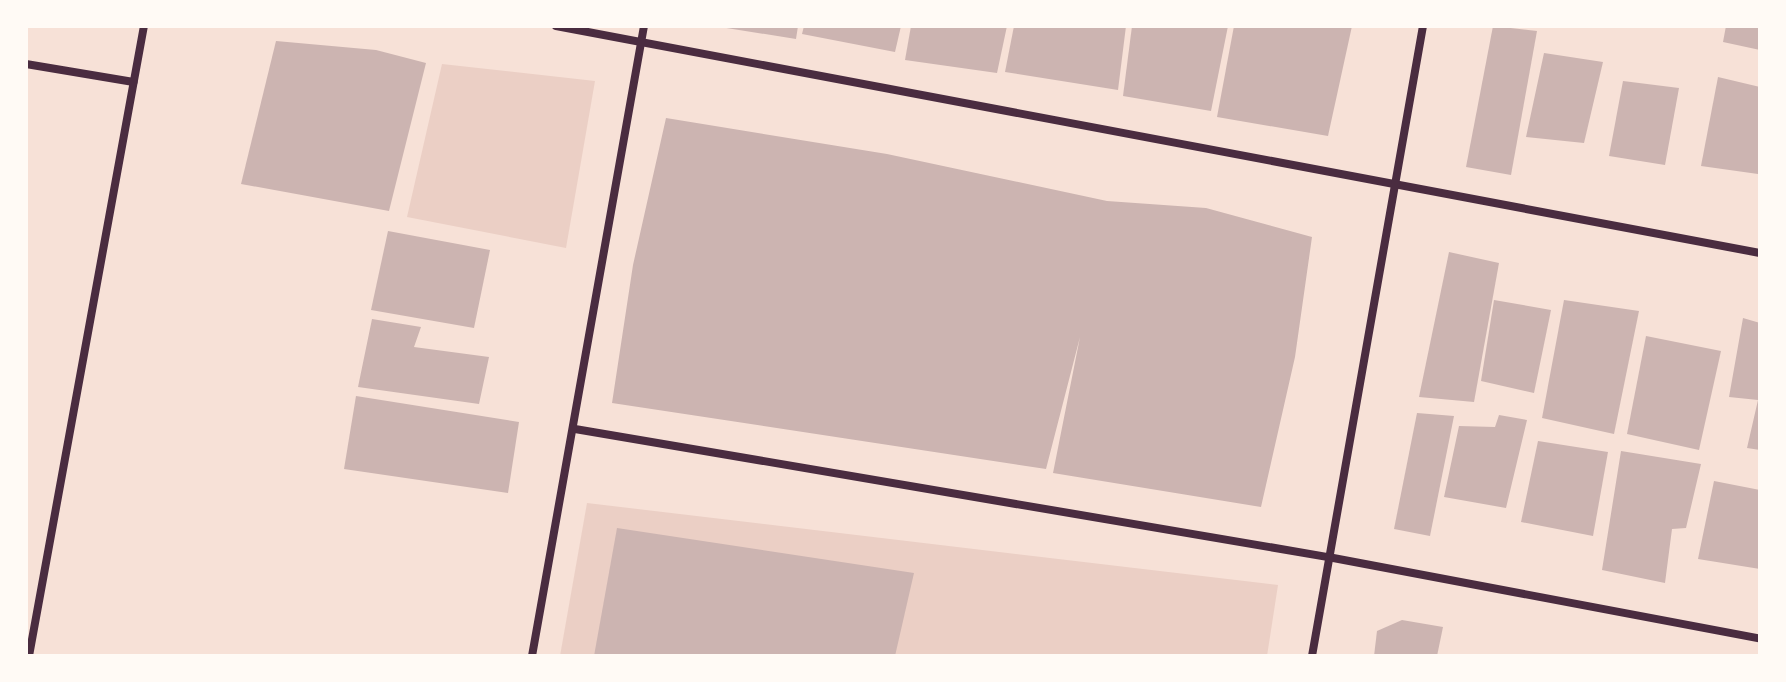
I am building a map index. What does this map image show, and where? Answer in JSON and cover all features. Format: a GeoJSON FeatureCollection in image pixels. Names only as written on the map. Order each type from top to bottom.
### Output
{"type":"FeatureCollection","features":[{"type":"Feature","properties":{"kind":"street"},"geometry":{"type":"LineString","coordinates":[[29,656],[144,26]]}},
{"type":"Feature","properties":{"kind":"street"},"geometry":{"type":"LineString","coordinates":[[556,26],[1760,253]]}},
{"type":"Feature","properties":{"kind":"street"},"geometry":{"type":"LineString","coordinates":[[532,656],[575,429],[644,26]]}},
{"type":"Feature","properties":{"kind":"street"},"geometry":{"type":"LineString","coordinates":[[1312,656],[1392,185],[1423,26]]}},
{"type":"Feature","properties":{"kind":"street"},"geometry":{"type":"LineString","coordinates":[[26,64],[134,82]]}},
{"type":"Feature","properties":{"kind":"street"},"geometry":{"type":"LineString","coordinates":[[575,429],[1328,557],[1760,639]]}},
{"type":"Feature","properties":{"kind":"shaded area"},"geometry":{"type":"Polygon","coordinates":[[[442,64],[595,81],[566,248],[407,217],[442,64]]]}},
{"type":"Feature","properties":{"kind":"shaded area"},"geometry":{"type":"Polygon","coordinates":[[[587,503],[1278,585],[1267,656],[560,656],[587,503]]]}},
{"type":"Feature","properties":{"kind":"building"},"geometry":{"type":"Polygon","coordinates":[[[714,26],[798,26],[796,39],[714,26]]]}},
{"type":"Feature","properties":{"kind":"building"},"geometry":{"type":"Polygon","coordinates":[[[804,26],[901,26],[895,52],[802,34],[804,26]]]}},
{"type":"Feature","properties":{"kind":"building"},"geometry":{"type":"Polygon","coordinates":[[[911,26],[1007,26],[997,73],[905,60],[911,26]]]}},
{"type":"Feature","properties":{"kind":"building"},"geometry":{"type":"Polygon","coordinates":[[[1014,26],[1126,26],[1118,90],[1005,72],[1014,26]]]}},
{"type":"Feature","properties":{"kind":"building"},"geometry":{"type":"Polygon","coordinates":[[[1132,26],[1228,26],[1211,111],[1123,96],[1132,26]]]}},
{"type":"Feature","properties":{"kind":"building"},"geometry":{"type":"Polygon","coordinates":[[[1234,26],[1352,26],[1328,136],[1217,117],[1234,26]]]}},
{"type":"Feature","properties":{"kind":"building"},"geometry":{"type":"Polygon","coordinates":[[[1493,26],[1537,31],[1511,175],[1466,167],[1493,26]]]}},
{"type":"Feature","properties":{"kind":"building"},"geometry":{"type":"Polygon","coordinates":[[[1726,26],[1760,26],[1760,50],[1723,42],[1726,26]]]}},
{"type":"Feature","properties":{"kind":"building"},"geometry":{"type":"Polygon","coordinates":[[[276,41],[376,50],[426,63],[389,211],[241,184],[276,41]]]}},
{"type":"Feature","properties":{"kind":"building"},"geometry":{"type":"Polygon","coordinates":[[[1544,53],[1603,62],[1584,143],[1526,137],[1544,53]]]}},
{"type":"Feature","properties":{"kind":"building"},"geometry":{"type":"Polygon","coordinates":[[[1718,77],[1760,87],[1758,174],[1701,166],[1718,77]]]}},
{"type":"Feature","properties":{"kind":"building"},"geometry":{"type":"Polygon","coordinates":[[[1623,81],[1679,88],[1665,165],[1609,156],[1623,81]]]}},
{"type":"Feature","properties":{"kind":"building"},"geometry":{"type":"Polygon","coordinates":[[[666,118],[887,154],[1107,201],[1206,208],[1312,237],[1295,357],[1261,507],[1053,473],[1080,337],[1046,469],[612,403],[633,265],[666,118]]]}},
{"type":"Feature","properties":{"kind":"building"},"geometry":{"type":"Polygon","coordinates":[[[388,231],[490,250],[474,328],[371,310],[388,231]]]}},
{"type":"Feature","properties":{"kind":"building"},"geometry":{"type":"Polygon","coordinates":[[[1449,252],[1499,263],[1474,402],[1419,397],[1449,252]]]}},
{"type":"Feature","properties":{"kind":"building"},"geometry":{"type":"Polygon","coordinates":[[[1494,300],[1551,310],[1534,393],[1481,381],[1494,300]]]}},
{"type":"Feature","properties":{"kind":"building"},"geometry":{"type":"Polygon","coordinates":[[[1564,300],[1639,311],[1614,434],[1542,418],[1564,300]]]}},
{"type":"Feature","properties":{"kind":"building"},"geometry":{"type":"Polygon","coordinates":[[[1743,318],[1760,323],[1760,450],[1747,448],[1758,400],[1729,397],[1743,318]]]}},
{"type":"Feature","properties":{"kind":"building"},"geometry":{"type":"Polygon","coordinates":[[[372,319],[421,327],[414,347],[489,357],[479,404],[358,387],[372,319]]]}},
{"type":"Feature","properties":{"kind":"building"},"geometry":{"type":"Polygon","coordinates":[[[1646,336],[1721,351],[1699,450],[1627,434],[1646,336]]]}},
{"type":"Feature","properties":{"kind":"building"},"geometry":{"type":"Polygon","coordinates":[[[356,396],[519,422],[508,493],[344,469],[356,396]]]}},
{"type":"Feature","properties":{"kind":"building"},"geometry":{"type":"Polygon","coordinates":[[[1417,413],[1454,416],[1430,536],[1394,529],[1417,413]]]}},
{"type":"Feature","properties":{"kind":"building"},"geometry":{"type":"Polygon","coordinates":[[[1499,415],[1527,420],[1506,508],[1444,497],[1459,426],[1495,427],[1499,415]]]}},
{"type":"Feature","properties":{"kind":"building"},"geometry":{"type":"Polygon","coordinates":[[[1538,441],[1608,452],[1593,536],[1521,522],[1538,441]]]}},
{"type":"Feature","properties":{"kind":"building"},"geometry":{"type":"Polygon","coordinates":[[[1621,451],[1701,464],[1686,528],[1672,529],[1665,583],[1602,570],[1621,451]]]}},
{"type":"Feature","properties":{"kind":"building"},"geometry":{"type":"Polygon","coordinates":[[[1714,481],[1760,490],[1760,569],[1698,559],[1714,481]]]}},
{"type":"Feature","properties":{"kind":"building"},"geometry":{"type":"Polygon","coordinates":[[[617,528],[914,573],[895,656],[594,656],[617,528]]]}},
{"type":"Feature","properties":{"kind":"building"},"geometry":{"type":"Polygon","coordinates":[[[1402,620],[1443,627],[1437,656],[1374,656],[1377,631],[1402,620]]]}}]}
